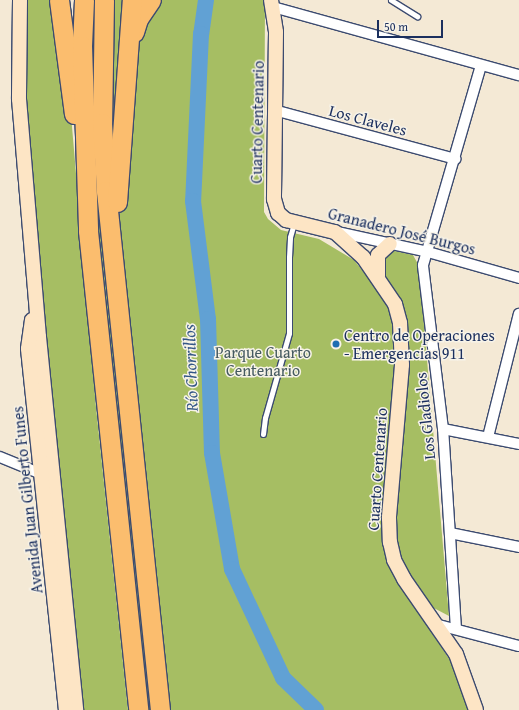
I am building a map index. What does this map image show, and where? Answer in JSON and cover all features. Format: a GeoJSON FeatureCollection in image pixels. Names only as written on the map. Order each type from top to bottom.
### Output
{"type":"FeatureCollection","features":[{"type":"Feature","properties":{"kind":"highway"},"geometry":{"type":"LineString","coordinates":[[59,0],[64,47],[85,177]]}},
{"type":"Feature","properties":{"kind":"highway"},"geometry":{"type":"LineString","coordinates":[[84,0],[85,177],[88,231],[138,710]]}},
{"type":"Feature","properties":{"kind":"highway"},"geometry":{"type":"LineString","coordinates":[[104,0],[102,123],[112,253],[160,710]]}},
{"type":"Feature","properties":{"kind":"highway"},"geometry":{"type":"LineString","coordinates":[[112,253],[131,42],[132,0]]}},
{"type":"Feature","properties":{"kind":"highway"},"geometry":{"type":"LineString","coordinates":[[131,42],[138,19],[151,0]]}},
{"type":"Feature","properties":{"kind":"main road","name":"Avenida Juan Gilberto Funes"},"geometry":{"type":"LineString","coordinates":[[20,0],[19,99],[36,288],[47,477],[70,705]]}},
{"type":"Feature","properties":{"kind":"main road","name":"Cuarto Centenario"},"geometry":{"type":"LineString","coordinates":[[276,4],[274,199],[278,213]]}},
{"type":"Feature","properties":{"kind":"main road","name":"Granadero José Burgos"},"geometry":{"type":"LineString","coordinates":[[278,213],[286,220],[335,232]]}},
{"type":"Feature","properties":{"kind":"main road","name":"Cuarto Centenario"},"geometry":{"type":"LineString","coordinates":[[335,232],[363,257],[378,276],[395,304],[402,342],[402,365],[389,518],[390,542],[394,560],[404,579],[456,654],[476,710]]}},
{"type":"Feature","properties":{"kind":"main road"},"geometry":{"type":"LineString","coordinates":[[378,276],[378,255],[390,244]]}},
{"type":"Feature","properties":{"kind":"street"},"geometry":{"type":"LineString","coordinates":[[276,4],[519,75]]}},
{"type":"Feature","properties":{"kind":"street","name":"Los Gladiolos"},"geometry":{"type":"LineString","coordinates":[[456,629],[443,429],[423,265],[455,159],[481,65]]}},
{"type":"Feature","properties":{"kind":"street","name":"Los Claveles"},"geometry":{"type":"LineString","coordinates":[[274,110],[455,159]]}},
{"type":"Feature","properties":{"kind":"street","name":"Granadero José Burgos"},"geometry":{"type":"LineString","coordinates":[[335,232],[428,252],[519,278]]}},
{"type":"Feature","properties":{"kind":"street"},"geometry":{"type":"LineString","coordinates":[[488,437],[519,314]]}},
{"type":"Feature","properties":{"kind":"street"},"geometry":{"type":"LineString","coordinates":[[443,429],[519,444]]}},
{"type":"Feature","properties":{"kind":"street"},"geometry":{"type":"LineString","coordinates":[[0,457],[47,477]]}},
{"type":"Feature","properties":{"kind":"street"},"geometry":{"type":"LineString","coordinates":[[450,534],[519,548]]}},
{"type":"Feature","properties":{"kind":"street"},"geometry":{"type":"LineString","coordinates":[[435,624],[519,646]]}},
{"type":"Feature","properties":{"kind":"lane"},"geometry":{"type":"LineString","coordinates":[[391,0],[417,16]]}},
{"type":"Feature","properties":{"kind":"lane"},"geometry":{"type":"LineString","coordinates":[[263,434],[265,418],[289,333],[289,257],[290,237],[294,222]]}},
{"type":"Feature","properties":{"kind":"green space"},"geometry":{"type":"Polygon","coordinates":[[[25,0],[54,0],[71,115],[96,407],[128,710],[82,710],[51,402],[23,71],[25,0]]]}},
{"type":"Feature","properties":{"kind":"green space"},"geometry":{"type":"Polygon","coordinates":[[[88,0],[98,0],[153,710],[142,710],[93,230],[88,0]]]}},
{"type":"Feature","properties":{"kind":"green space"},"geometry":{"type":"Polygon","coordinates":[[[112,0],[126,0],[112,146],[110,52],[112,0]]]}},
{"type":"Feature","properties":{"kind":"green space","name":"Parque Cuarto Centenario"},"geometry":{"type":"Polygon","coordinates":[[[158,0],[265,0],[264,212],[268,219],[281,230],[319,239],[354,260],[386,300],[395,332],[396,358],[383,493],[382,528],[385,550],[396,578],[457,671],[469,710],[167,710],[119,219],[136,40],[158,0]]]}},
{"type":"Feature","properties":{"kind":"green space"},"geometry":{"type":"Polygon","coordinates":[[[390,250],[413,255],[419,266],[449,616],[430,606],[402,564],[394,536],[396,293],[383,275],[380,257],[390,250]]]}},
{"type":"Feature","properties":{"kind":"waterway","name":"Río Chorrillos"},"geometry":{"type":"LineString","coordinates":[[206,0],[201,34],[193,201],[208,319],[212,453],[232,569],[283,678],[316,710]]}},
{"type":"Feature","properties":{"kind":"place","name":"Centro de Operaciones - Emergencias 911"},"geometry":{"type":"Point","coordinates":[336,344]}}]}
